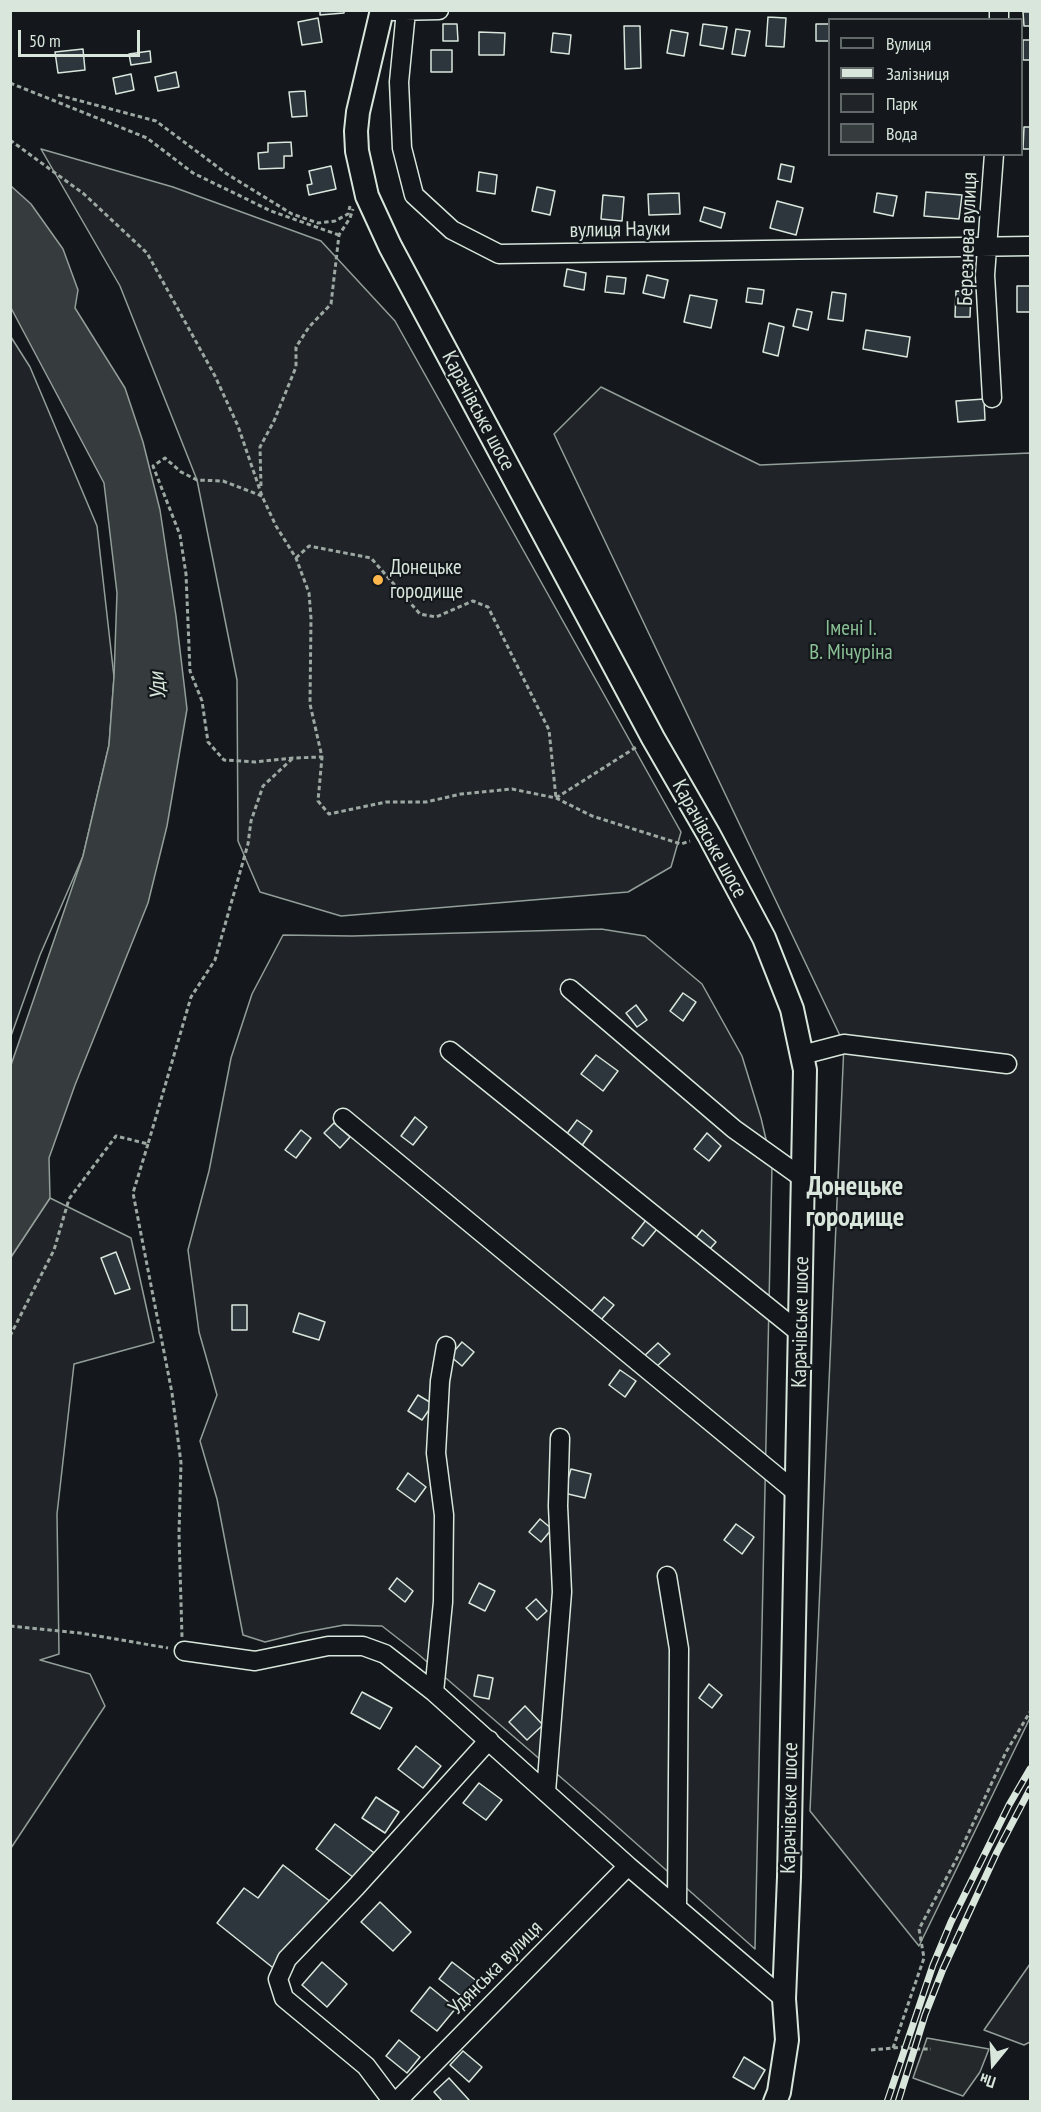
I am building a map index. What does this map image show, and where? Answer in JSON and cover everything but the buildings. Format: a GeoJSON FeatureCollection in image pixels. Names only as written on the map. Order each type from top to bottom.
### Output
{"type":"FeatureCollection","features":[{"type":"Feature","properties":{"kind":"main road","name":"Карачівське шосе"},"geometry":{"type":"LineString","coordinates":[[381,11],[358,112],[356,131],[357,151],[367,196],[390,246],[652,738],[709,835],[764,938],[792,1009],[805,1070],[784,1999],[787,2040],[779,2092],[775,2102]]}},
{"type":"Feature","properties":{"kind":"street"},"geometry":{"type":"LineString","coordinates":[[381,11],[440,10]]}},
{"type":"Feature","properties":{"kind":"street","name":"вулиця Науки"},"geometry":{"type":"LineString","coordinates":[[406,11],[399,82],[402,148],[414,195],[452,230],[499,254],[1030,246]]}},
{"type":"Feature","properties":{"kind":"street","name":"Березнева вулиця"},"geometry":{"type":"LineString","coordinates":[[992,398],[985,275],[994,156]]}},
{"type":"Feature","properties":{"kind":"street"},"geometry":{"type":"LineString","coordinates":[[570,989],[734,1129],[804,1179]]}},
{"type":"Feature","properties":{"kind":"street"},"geometry":{"type":"LineString","coordinates":[[802,1055],[844,1044],[1007,1064]]}},
{"type":"Feature","properties":{"kind":"street"},"geometry":{"type":"LineString","coordinates":[[450,1051],[800,1333]]}},
{"type":"Feature","properties":{"kind":"street"},"geometry":{"type":"LineString","coordinates":[[343,1118],[797,1493]]}},
{"type":"Feature","properties":{"kind":"street"},"geometry":{"type":"LineString","coordinates":[[434,1692],[443,1602],[444,1515],[436,1453],[440,1381],[446,1346]]}},
{"type":"Feature","properties":{"kind":"street"},"geometry":{"type":"LineString","coordinates":[[546,1792],[562,1592],[558,1506],[560,1438]]}},
{"type":"Feature","properties":{"kind":"street"},"geometry":{"type":"LineString","coordinates":[[667,1576],[679,1648],[677,1908]]}},
{"type":"Feature","properties":{"kind":"street"},"geometry":{"type":"LineString","coordinates":[[184,1651],[255,1661],[328,1646],[363,1646],[385,1654],[434,1692],[628,1866],[784,1999]]}},
{"type":"Feature","properties":{"kind":"street"},"geometry":{"type":"LineString","coordinates":[[395,2102],[366,2066],[284,1998],[278,1979],[287,1959],[356,1887],[489,1740]]}},
{"type":"Feature","properties":{"kind":"street","name":"Удянська вулиця"},"geometry":{"type":"LineString","coordinates":[[395,2102],[628,1866]]}},
{"type":"Feature","properties":{"kind":"path"},"geometry":{"type":"LineString","coordinates":[[10,83],[147,138],[193,173],[271,211],[339,235]]}},
{"type":"Feature","properties":{"kind":"path"},"geometry":{"type":"LineString","coordinates":[[58,94],[156,121],[227,174],[292,214],[318,223],[335,221],[348,214],[352,206],[350,218],[339,235],[331,304],[309,327],[296,347],[296,367],[260,447],[259,475],[262,496]]}},
{"type":"Feature","properties":{"kind":"path"},"geometry":{"type":"LineString","coordinates":[[10,140],[84,194],[147,253],[215,376],[238,426],[262,496],[276,526],[297,558],[309,594],[310,704],[322,757],[318,801],[329,813],[386,802],[426,802],[461,794],[512,789],[556,798],[592,816],[681,844],[709,835]]}},
{"type":"Feature","properties":{"kind":"path"},"geometry":{"type":"LineString","coordinates":[[262,496],[223,481],[197,480],[181,472],[165,458],[153,466],[180,535],[186,574],[190,671],[201,701],[208,742],[224,760],[255,762],[322,757]]}},
{"type":"Feature","properties":{"kind":"path"},"geometry":{"type":"LineString","coordinates":[[297,558],[309,546],[371,558],[420,614],[436,617],[473,601],[488,607],[549,730],[556,798]]}},
{"type":"Feature","properties":{"kind":"path"},"geometry":{"type":"LineString","coordinates":[[556,798],[652,738]]}},
{"type":"Feature","properties":{"kind":"path"},"geometry":{"type":"LineString","coordinates":[[10,1626],[80,1633],[184,1651],[179,1534],[181,1463],[172,1393],[133,1193],[191,997],[215,960],[248,844],[251,820],[263,786],[293,758]]}},
{"type":"Feature","properties":{"kind":"path"},"geometry":{"type":"LineString","coordinates":[[10,1336],[54,1250],[69,1198],[116,1136],[148,1144]]}},
{"type":"Feature","properties":{"kind":"path"},"geometry":{"type":"LineString","coordinates":[[892,2048],[924,1958],[919,1929],[957,1858],[1006,1752],[1030,1712]]}},
{"type":"Feature","properties":{"kind":"path"},"geometry":{"type":"LineString","coordinates":[[871,2050],[931,2049]]}},
{"type":"Feature","properties":{"kind":"green space","name":"Донецьке городище"},"geometry":{"type":"Polygon","coordinates":[[[41,149],[173,187],[321,241],[395,321],[681,832],[671,867],[628,892],[341,916],[260,892],[238,841],[237,680],[197,480],[120,286],[41,149]]]}},
{"type":"Feature","properties":{"kind":"green space"},"geometry":{"type":"Polygon","coordinates":[[[11,337],[30,367],[97,526],[114,677],[109,745],[83,856],[40,955],[11,1036],[11,337]]]}},
{"type":"Feature","properties":{"kind":"green space","name":"Імені І. В. Мічуріна"},"geometry":{"type":"Polygon","coordinates":[[[601,387],[760,465],[1030,453],[1030,1718],[919,1946],[810,1811],[844,1044],[554,434],[601,387]]]}},
{"type":"Feature","properties":{"kind":"green space"},"geometry":{"type":"Polygon","coordinates":[[[601,929],[645,936],[702,984],[742,1056],[761,1118],[772,1165],[755,1949],[594,1806],[418,1654],[382,1626],[344,1625],[265,1642],[243,1635],[217,1499],[200,1441],[217,1395],[199,1332],[188,1250],[209,1171],[231,1058],[252,994],[283,935],[352,936],[601,929]]]}},
{"type":"Feature","properties":{"kind":"green space"},"geometry":{"type":"Polygon","coordinates":[[[50,1198],[131,1238],[154,1342],[74,1364],[57,1514],[59,1654],[40,1660],[90,1674],[105,1706],[11,1848],[11,1257],[50,1198]]]}},
{"type":"Feature","properties":{"kind":"green space"},"geometry":{"type":"Polygon","coordinates":[[[1030,1964],[1030,2042],[1024,2045],[984,2030],[1030,1964]]]}},
{"type":"Feature","properties":{"kind":"shaded area"},"geometry":{"type":"Polygon","coordinates":[[[927,2038],[989,2049],[980,2072],[963,2096],[913,2078],[927,2038]]]}},
{"type":"Feature","properties":{"kind":"water","name":"Уди"},"geometry":{"type":"Polygon","coordinates":[[[11,186],[31,204],[63,249],[78,290],[75,308],[125,388],[143,442],[160,510],[187,709],[167,826],[148,903],[75,1085],[49,1158],[50,1198],[11,1257],[11,1065],[83,856],[109,745],[117,593],[104,483],[11,308],[11,186]]]}},
{"type":"Feature","properties":{"kind":"railway"},"geometry":{"type":"LineString","coordinates":[[887,2102],[933,1965],[951,1922],[1009,1805],[1030,1769]]}},
{"type":"Feature","properties":{"kind":"railway"},"geometry":{"type":"LineString","coordinates":[[898,2102],[925,2015],[943,1969],[997,1852],[1030,1789]]}},
{"type":"Feature","properties":{"kind":"place","name":"Донецьке городище"},"geometry":{"type":"Point","coordinates":[378,580]}},
{"type":"Feature","properties":{"kind":"district","name":"Донецьке городище"},"geometry":{"type":"Point","coordinates":[855,1202]}}]}
